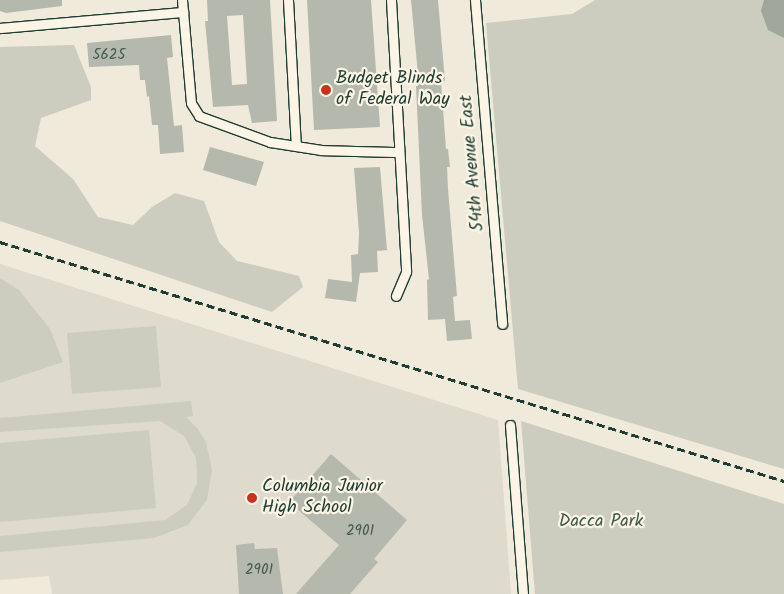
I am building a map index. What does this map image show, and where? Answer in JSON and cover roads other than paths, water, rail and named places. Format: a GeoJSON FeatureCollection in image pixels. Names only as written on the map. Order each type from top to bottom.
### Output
{"type":"FeatureCollection","features":[{"type":"Feature","properties":{"kind":"street"},"geometry":{"type":"LineString","coordinates":[[182,0],[194,111],[206,120],[270,142],[320,150],[399,152]]}},
{"type":"Feature","properties":{"kind":"street"},"geometry":{"type":"LineString","coordinates":[[288,0],[296,146]]}},
{"type":"Feature","properties":{"kind":"street"},"geometry":{"type":"LineString","coordinates":[[391,0],[406,272],[396,296]]}},
{"type":"Feature","properties":{"kind":"street","name":"54th Avenue East"},"geometry":{"type":"LineString","coordinates":[[475,0],[502,324]]}},
{"type":"Feature","properties":{"kind":"street"},"geometry":{"type":"LineString","coordinates":[[0,28],[183,12]]}},
{"type":"Feature","properties":{"kind":"street"},"geometry":{"type":"LineString","coordinates":[[510,425],[523,594]]}},
{"type":"Feature","properties":{"kind":"railway"},"geometry":{"type":"LineString","coordinates":[[0,242],[784,481]]}},
{"type":"Feature","properties":{"kind":"place","name":"Budget Blinds of Federal Way"},"geometry":{"type":"Point","coordinates":[326,90]}},
{"type":"Feature","properties":{"kind":"place","name":"Columbia Junior High School"},"geometry":{"type":"Point","coordinates":[252,498]}},
{"type":"Feature","properties":{"kind":"park label","name":"Dacca Park"},"geometry":{"type":"Point","coordinates":[601,522]}}]}
